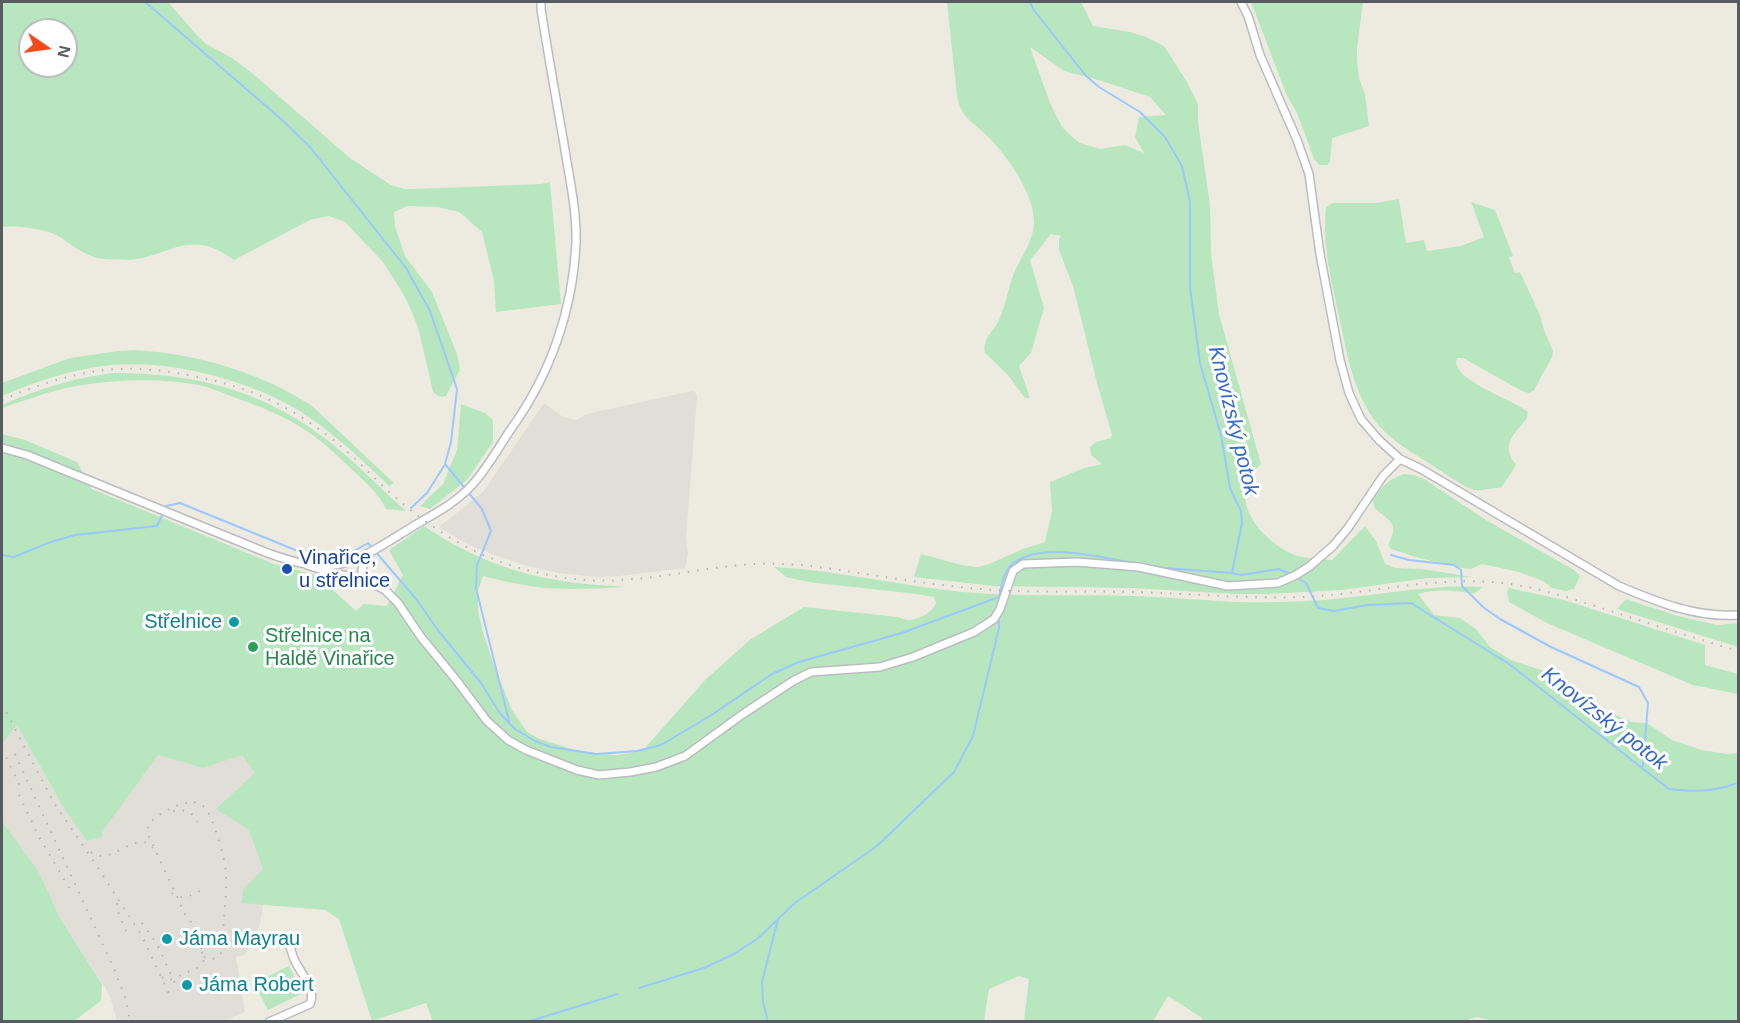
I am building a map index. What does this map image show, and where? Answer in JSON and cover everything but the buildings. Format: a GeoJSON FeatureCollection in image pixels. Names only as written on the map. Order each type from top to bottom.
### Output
{"type":"FeatureCollection","features":[{"type":"Feature","properties":{"kind":"street"},"geometry":{"type":"LineString","coordinates":[[307,565],[336,566],[367,554],[445,507],[472,486],[525,410],[544,375],[564,318],[576,242],[574,206],[541,2]]}},
{"type":"Feature","properties":{"kind":"street"},"geometry":{"type":"LineString","coordinates":[[1241,2],[1248,16],[1260,55],[1297,140],[1309,174],[1320,254],[1340,360],[1348,393],[1361,419],[1400,459],[1421,469],[1619,586],[1678,608],[1707,615],[1738,615]]}},
{"type":"Feature","properties":{"kind":"street"},"geometry":{"type":"LineString","coordinates":[[2,448],[27,455],[288,561],[374,584],[394,598],[421,637],[487,721],[508,740],[526,750],[577,770],[600,775],[656,767],[685,756],[743,714],[793,681],[811,672],[880,667],[913,657],[974,632],[994,619],[1000,609],[1013,571],[1023,564],[1088,563],[1139,567],[1228,585],[1278,583],[1310,566],[1333,546],[1383,476],[1400,459]]}},
{"type":"Feature","properties":{"kind":"street"},"geometry":{"type":"LineString","coordinates":[[366,580],[362,571],[367,554]]}},
{"type":"Feature","properties":{"kind":"street"},"geometry":{"type":"LineString","coordinates":[[269,1022],[310,1004],[312,1000],[311,990],[294,959],[288,941]]}},
{"type":"Feature","properties":{"kind":"shaded area"},"geometry":{"type":"Polygon","coordinates":[[[692,391],[697,396],[686,538],[688,554],[685,568],[597,577],[558,573],[492,554],[465,543],[439,527],[483,492],[544,403],[563,417],[576,420],[587,414],[692,391]]]}},
{"type":"Feature","properties":{"kind":"shaded area"},"geometry":{"type":"Polygon","coordinates":[[[17,725],[62,805],[87,840],[102,837],[91,829],[127,797],[158,755],[203,768],[241,754],[256,773],[252,828],[268,875],[260,924],[245,955],[236,957],[245,1012],[223,1021],[117,1021],[106,989],[60,918],[39,872],[2,821],[2,744],[17,725]]]}},
{"type":"Feature","properties":{"kind":"green space"},"geometry":{"type":"Polygon","coordinates":[[[2,2],[168,2],[206,44],[232,58],[252,73],[350,158],[391,185],[414,189],[550,182],[561,304],[496,312],[494,281],[482,232],[459,212],[438,207],[407,206],[394,212],[395,226],[405,256],[432,292],[457,354],[460,370],[446,396],[440,397],[433,392],[419,331],[404,295],[383,262],[345,222],[329,216],[310,220],[234,260],[219,250],[193,244],[129,260],[98,258],[51,233],[2,227],[2,2]]]}},
{"type":"Feature","properties":{"kind":"green space"},"geometry":{"type":"Polygon","coordinates":[[[947,2],[1081,2],[1093,26],[1130,32],[1164,46],[1198,104],[1198,122],[1210,205],[1211,253],[1219,314],[1261,464],[1247,482],[1246,504],[1250,514],[1263,533],[1272,541],[1290,553],[1300,556],[1332,560],[1365,526],[1376,541],[1385,564],[1396,568],[1423,569],[1472,577],[1428,578],[1342,590],[1236,594],[1132,588],[994,586],[914,577],[921,554],[961,565],[978,567],[1045,542],[1052,511],[1050,482],[1084,468],[1102,464],[1091,455],[1090,447],[1096,442],[1111,438],[1112,435],[1073,286],[1059,250],[1061,236],[1051,234],[1030,260],[1044,308],[1031,353],[1019,366],[1030,398],[1025,398],[1008,375],[985,353],[985,344],[997,324],[1014,273],[1032,235],[1033,211],[1018,175],[994,143],[964,114],[957,96],[947,2]],[[1030,47],[1050,103],[1062,127],[1071,136],[1080,143],[1100,149],[1125,145],[1144,153],[1135,137],[1139,117],[1166,115],[1150,97],[1064,71],[1030,47]]]}},
{"type":"Feature","properties":{"kind":"green space"},"geometry":{"type":"Polygon","coordinates":[[[1251,2],[1363,2],[1357,60],[1369,126],[1332,138],[1330,162],[1327,165],[1319,165],[1314,159],[1251,2]]]}},
{"type":"Feature","properties":{"kind":"green space"},"geometry":{"type":"Polygon","coordinates":[[[1399,199],[1406,243],[1424,240],[1427,251],[1461,246],[1484,237],[1471,202],[1495,210],[1513,256],[1509,258],[1515,273],[1520,272],[1540,315],[1553,351],[1534,390],[1529,393],[1463,358],[1458,358],[1456,361],[1458,369],[1465,376],[1528,412],[1527,418],[1509,445],[1511,458],[1516,465],[1501,488],[1474,490],[1468,488],[1396,441],[1386,433],[1365,406],[1352,374],[1327,257],[1326,207],[1333,203],[1376,203],[1399,199]]]}},
{"type":"Feature","properties":{"kind":"green space"},"geometry":{"type":"Polygon","coordinates":[[[136,350],[205,361],[250,374],[271,383],[312,406],[394,483],[389,486],[334,436],[298,410],[256,389],[208,374],[158,366],[111,365],[55,376],[2,396],[2,383],[70,358],[136,350]]]}},
{"type":"Feature","properties":{"kind":"green space"},"geometry":{"type":"Polygon","coordinates":[[[113,373],[179,377],[210,383],[268,403],[322,436],[406,511],[386,509],[378,496],[333,451],[299,426],[261,408],[199,385],[147,380],[92,383],[58,390],[2,408],[2,405],[42,389],[113,373]]]}},
{"type":"Feature","properties":{"kind":"green space"},"geometry":{"type":"Polygon","coordinates":[[[461,404],[485,413],[493,420],[493,442],[467,480],[430,509],[420,506],[443,484],[457,450],[461,404]]]}},
{"type":"Feature","properties":{"kind":"green space"},"geometry":{"type":"Polygon","coordinates":[[[2,434],[25,440],[77,462],[92,489],[274,564],[326,578],[334,591],[356,611],[364,604],[387,606],[403,575],[389,550],[424,526],[475,555],[530,575],[583,584],[624,587],[549,588],[483,576],[478,591],[478,610],[494,665],[512,710],[527,732],[540,739],[575,750],[595,753],[617,755],[645,748],[706,679],[751,639],[804,607],[908,620],[925,615],[936,603],[934,597],[917,594],[808,582],[786,577],[774,567],[822,571],[963,592],[1144,596],[1235,602],[1303,601],[1430,588],[1483,587],[1473,594],[1432,591],[1418,594],[1434,615],[1460,618],[1476,629],[1490,647],[1511,660],[1565,678],[1568,689],[1579,698],[1631,722],[1647,723],[1672,740],[1702,750],[1728,754],[1738,753],[1738,1021],[1498,1022],[1477,1017],[1462,1022],[1203,1022],[1202,1018],[1168,996],[1153,1021],[1024,1021],[1029,979],[1019,976],[989,989],[984,1021],[433,1022],[426,1003],[372,1021],[339,919],[325,910],[242,903],[243,890],[263,869],[249,830],[216,809],[255,773],[242,755],[203,768],[158,755],[102,832],[102,837],[87,841],[62,805],[17,725],[2,744],[2,434]]]}},
{"type":"Feature","properties":{"kind":"green space"},"geometry":{"type":"Polygon","coordinates":[[[1404,474],[1424,479],[1486,520],[1574,570],[1580,576],[1574,589],[1566,591],[1552,588],[1543,581],[1519,572],[1482,564],[1471,569],[1462,568],[1391,549],[1388,545],[1393,532],[1392,524],[1375,509],[1373,500],[1386,484],[1404,474]]]}},
{"type":"Feature","properties":{"kind":"green space"},"geometry":{"type":"Polygon","coordinates":[[[1509,588],[1564,600],[1705,645],[1705,665],[1738,674],[1738,694],[1693,685],[1547,623],[1509,602],[1507,592],[1509,588]]]}},
{"type":"Feature","properties":{"kind":"green space"},"geometry":{"type":"Polygon","coordinates":[[[1626,599],[1678,616],[1717,625],[1738,623],[1738,647],[1617,609],[1626,599]]]}},
{"type":"Feature","properties":{"kind":"green space"},"geometry":{"type":"Polygon","coordinates":[[[2,821],[39,872],[60,918],[102,984],[101,1001],[74,1021],[2,1021],[2,821]]]}},
{"type":"Feature","properties":{"kind":"green space"},"geometry":{"type":"Polygon","coordinates":[[[289,966],[303,993],[268,1010],[254,983],[289,966]]]}},
{"type":"Feature","properties":{"kind":"waterway"},"geometry":{"type":"LineString","coordinates":[[145,2],[280,118],[310,147],[406,268],[430,311],[457,389],[451,442],[445,464],[482,509],[491,531],[477,565],[476,588],[509,721]]}},
{"type":"Feature","properties":{"kind":"waterway","name":"Knovízský potok"},"geometry":{"type":"LineString","coordinates":[[1030,2],[1033,9],[1086,76],[1099,87],[1140,112],[1165,137],[1182,166],[1190,202],[1190,287],[1200,363],[1221,435],[1230,488],[1241,511],[1242,523],[1232,573],[1241,575],[1279,569],[1292,575]]}},
{"type":"Feature","properties":{"kind":"waterway"},"geometry":{"type":"LineString","coordinates":[[411,508],[427,493],[444,466]]}},
{"type":"Feature","properties":{"kind":"waterway"},"geometry":{"type":"LineString","coordinates":[[165,508],[180,503],[310,556],[338,556],[368,543],[417,600],[437,629],[481,683],[499,712],[515,729],[551,747],[596,754],[637,751],[661,745],[710,716],[772,674],[799,662],[902,633],[999,597],[1008,569],[1022,558],[1037,553],[1054,552],[1090,555],[1138,564]]}},
{"type":"Feature","properties":{"kind":"waterway"},"geometry":{"type":"LineString","coordinates":[[2,555],[14,557],[75,535],[157,526],[163,513]]}},
{"type":"Feature","properties":{"kind":"waterway"},"geometry":{"type":"LineString","coordinates":[[1391,555],[1409,560],[1454,565],[1461,570],[1462,586],[1483,607],[1500,619],[1551,647],[1639,687],[1648,703],[1643,766]]}},
{"type":"Feature","properties":{"kind":"waterway"},"geometry":{"type":"LineString","coordinates":[[1143,565],[1232,573]]}},
{"type":"Feature","properties":{"kind":"waterway","name":"Knovízský potok"},"geometry":{"type":"LineString","coordinates":[[1297,578],[1306,583],[1318,608],[1334,611],[1368,605],[1411,603],[1509,664],[1669,789],[1704,790],[1738,783]]}},
{"type":"Feature","properties":{"kind":"waterway"},"geometry":{"type":"LineString","coordinates":[[639,988],[704,968],[734,954],[757,939],[795,903],[877,846],[954,772],[973,736],[999,628],[999,615]]}},
{"type":"Feature","properties":{"kind":"waterway"},"geometry":{"type":"LineString","coordinates":[[768,1022],[763,1002],[762,982],[778,919]]}},
{"type":"Feature","properties":{"kind":"waterway"},"geometry":{"type":"LineString","coordinates":[[527,1022],[618,994]]}},
{"type":"Feature","properties":{"kind":"railway"},"geometry":{"type":"LineString","coordinates":[[2,400],[39,385],[116,369],[168,372],[235,386],[275,402],[312,424],[350,454],[389,492],[423,520],[459,543],[517,567],[559,577],[621,580],[743,565],[784,564],[981,589],[1237,597],[1302,597],[1433,583],[1485,582],[1511,584],[1552,593],[1738,651]]}},
{"type":"Feature","properties":{"kind":"railway"},"geometry":{"type":"LineString","coordinates":[[2,704],[54,803],[142,936],[172,1000]]}},
{"type":"Feature","properties":{"kind":"railway"},"geometry":{"type":"LineString","coordinates":[[2,749],[22,790]]}},
{"type":"Feature","properties":{"kind":"railway"},"geometry":{"type":"LineString","coordinates":[[15,754],[115,971],[126,1000],[130,1022]]}},
{"type":"Feature","properties":{"kind":"railway"},"geometry":{"type":"LineString","coordinates":[[19,795],[39,837],[70,889]]}},
{"type":"Feature","properties":{"kind":"railway"},"geometry":{"type":"LineString","coordinates":[[194,802],[204,806],[209,814],[219,841],[225,869],[223,949],[214,959],[205,958],[190,920],[185,914],[147,832],[149,823],[159,815],[176,806],[194,802]]}},
{"type":"Feature","properties":{"kind":"railway"},"geometry":{"type":"LineString","coordinates":[[173,811],[188,812],[197,822]]}},
{"type":"Feature","properties":{"kind":"railway"},"geometry":{"type":"LineString","coordinates":[[91,852],[98,856],[106,856],[142,842],[150,844],[154,850]]}},
{"type":"Feature","properties":{"kind":"railway"},"geometry":{"type":"LineString","coordinates":[[172,893],[184,897],[204,889]]}},
{"type":"Feature","properties":{"kind":"railway"},"geometry":{"type":"LineString","coordinates":[[117,903],[126,931]]}},
{"type":"Feature","properties":{"kind":"railway"},"geometry":{"type":"LineString","coordinates":[[142,923],[157,944],[178,990]]}},
{"type":"Feature","properties":{"kind":"railway"},"geometry":{"type":"LineString","coordinates":[[162,977],[170,980],[197,968],[205,959],[201,950]]}},
{"type":"Feature","properties":{"kind":"place","name":"Vinařice, u střelnice"},"geometry":{"type":"Point","coordinates":[287,569]}},
{"type":"Feature","properties":{"kind":"place","name":"Střelnice"},"geometry":{"type":"Point","coordinates":[234,622]}},
{"type":"Feature","properties":{"kind":"place","name":"Střelnice na Haldě Vinařice"},"geometry":{"type":"Point","coordinates":[253,647]}},
{"type":"Feature","properties":{"kind":"place","name":"Jáma Mayrau"},"geometry":{"type":"Point","coordinates":[167,939]}},
{"type":"Feature","properties":{"kind":"place","name":"Jáma Robert"},"geometry":{"type":"Point","coordinates":[187,985]}}]}
